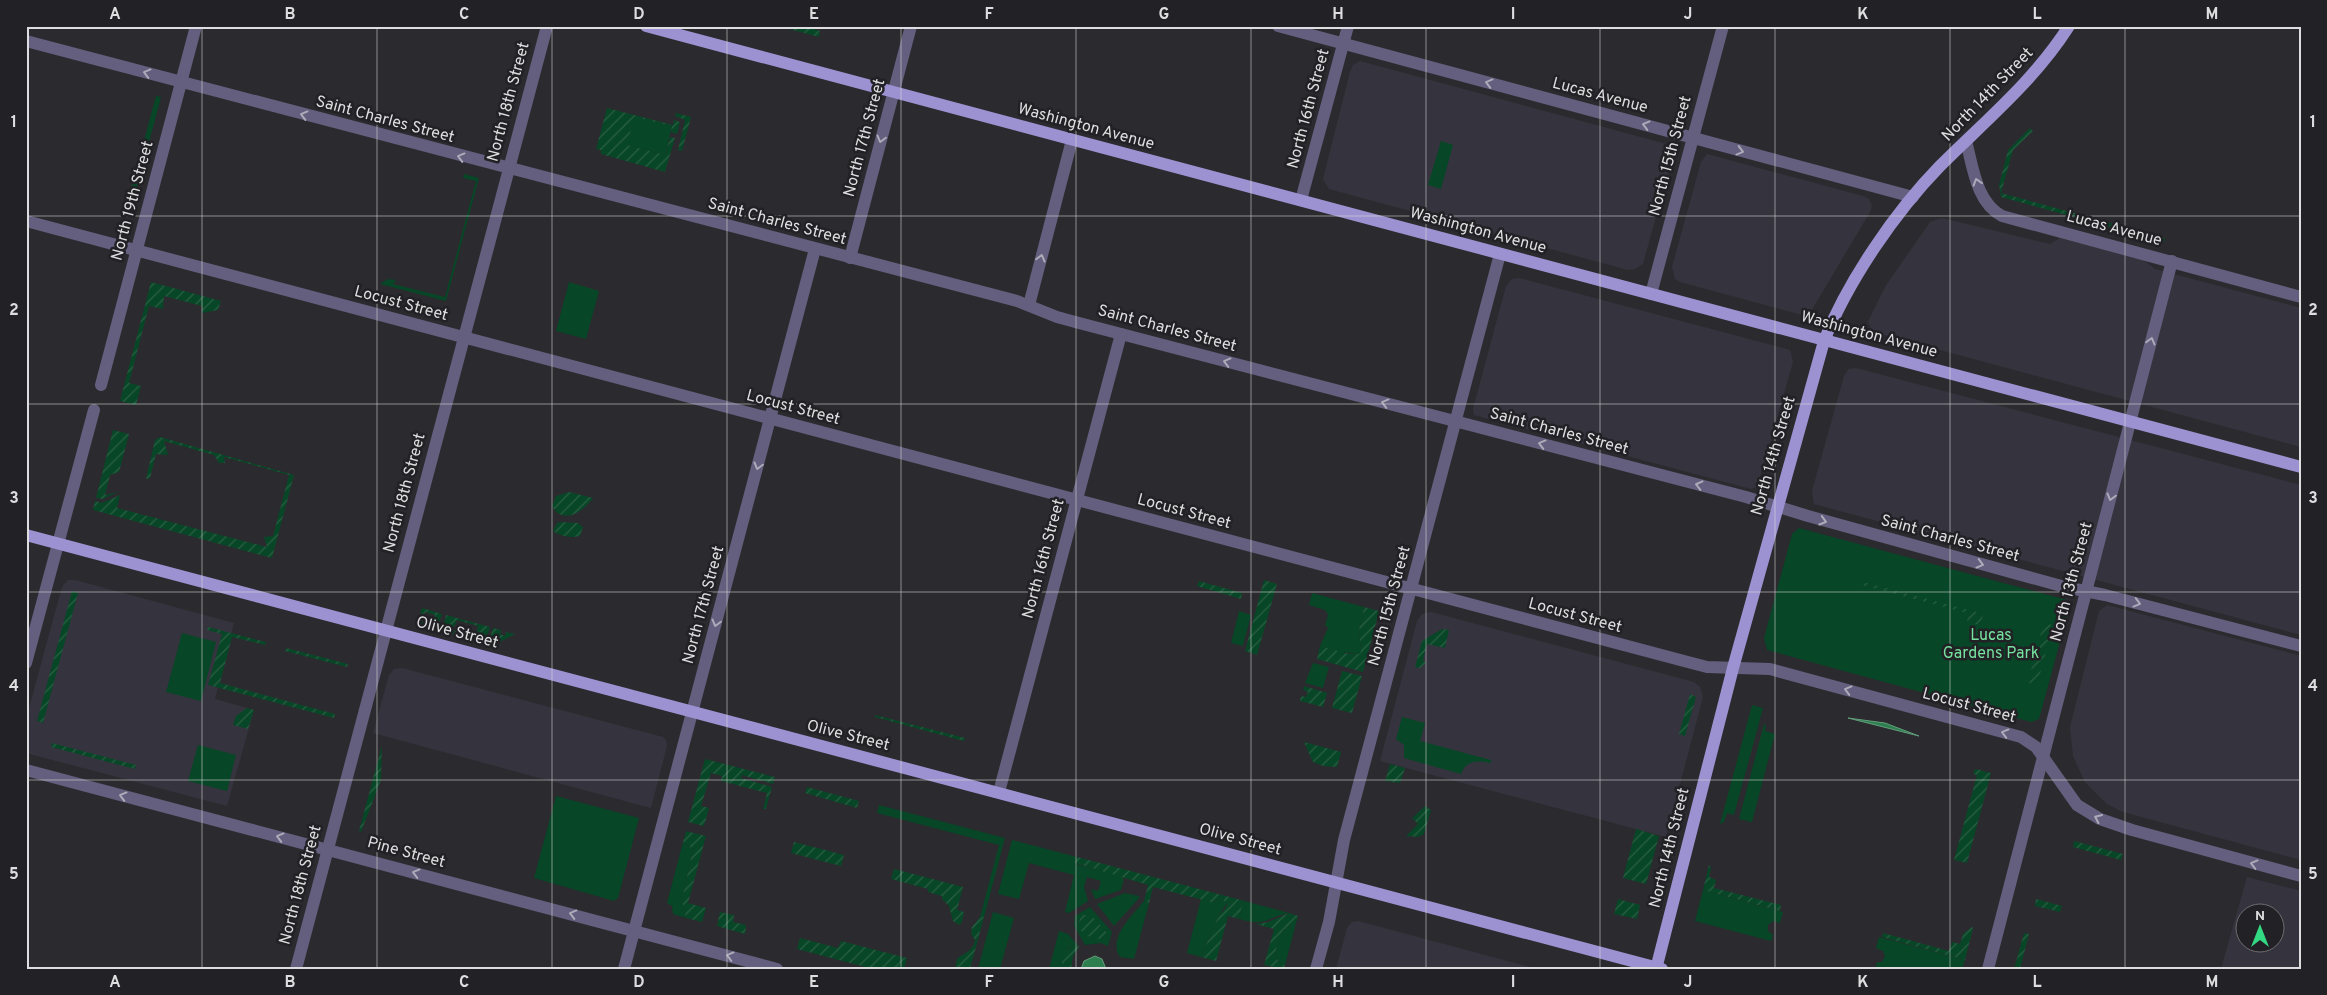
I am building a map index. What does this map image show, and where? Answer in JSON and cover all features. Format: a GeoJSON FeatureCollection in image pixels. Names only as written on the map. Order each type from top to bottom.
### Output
{"type":"FeatureCollection","features":[{"type":"Feature","properties":{"kind":"main road","name":"Washington Avenue"},"geometry":{"type":"LineString","coordinates":[[646,26],[2301,467]]}},
{"type":"Feature","properties":{"kind":"main road","name":"North 14th Street"},"geometry":{"type":"LineString","coordinates":[[1658,968],[1733,668],[1776,507],[1824,340],[1845,294],[1913,197],[2032,76],[2055,48],[2069,26]]}},
{"type":"Feature","properties":{"kind":"main road","name":"Olive Street"},"geometry":{"type":"LineString","coordinates":[[26,535],[1658,968]]}},
{"type":"Feature","properties":{"kind":"street","name":"North 19th Street"},"geometry":{"type":"LineString","coordinates":[[101,385],[196,26]]}},
{"type":"Feature","properties":{"kind":"street","name":"North 18th Street"},"geometry":{"type":"LineString","coordinates":[[296,969],[547,26]]}},
{"type":"Feature","properties":{"kind":"street","name":"North 17th Street"},"geometry":{"type":"LineString","coordinates":[[850,258],[911,26]]}},
{"type":"Feature","properties":{"kind":"street","name":"Lucas Avenue"},"geometry":{"type":"LineString","coordinates":[[1278,26],[1913,197]]}},
{"type":"Feature","properties":{"kind":"street","name":"North 16th Street"},"geometry":{"type":"LineString","coordinates":[[1301,200],[1348,26]]}},
{"type":"Feature","properties":{"kind":"street","name":"North 15th Street"},"geometry":{"type":"LineString","coordinates":[[1651,294],[1723,26]]}},
{"type":"Feature","properties":{"kind":"street","name":"Saint Charles Street"},"geometry":{"type":"LineString","coordinates":[[26,41],[815,248],[1028,305],[1057,317],[1120,334],[1456,421],[2086,591],[2301,646]]}},
{"type":"Feature","properties":{"kind":"street"},"geometry":{"type":"LineString","coordinates":[[1028,305],[1072,140]]}},
{"type":"Feature","properties":{"kind":"street","name":"Lucas Avenue"},"geometry":{"type":"LineString","coordinates":[[1966,141],[1980,193],[1987,204],[2002,216],[2301,297]]}},
{"type":"Feature","properties":{"kind":"street","name":"Locust Street"},"geometry":{"type":"LineString","coordinates":[[26,221],[1697,665],[1770,669],[2021,737],[2036,747],[2077,804],[2100,819],[2132,830],[2301,876]]}},
{"type":"Feature","properties":{"kind":"street","name":"North 17th Street"},"geometry":{"type":"LineString","coordinates":[[624,969],[815,248]]}},
{"type":"Feature","properties":{"kind":"street","name":"North 15th Street"},"geometry":{"type":"LineString","coordinates":[[1316,969],[1329,922],[1342,850],[1500,254]]}},
{"type":"Feature","properties":{"kind":"street","name":"North 13th Street"},"geometry":{"type":"LineString","coordinates":[[1988,969],[2172,262]]}},
{"type":"Feature","properties":{"kind":"street","name":"North 16th Street"},"geometry":{"type":"LineString","coordinates":[[999,792],[1120,334]]}},
{"type":"Feature","properties":{"kind":"street"},"geometry":{"type":"LineString","coordinates":[[26,663],[94,410]]}},
{"type":"Feature","properties":{"kind":"street","name":"Pine Street"},"geometry":{"type":"LineString","coordinates":[[26,770],[777,969]]}},
{"type":"Feature","properties":{"kind":"shaded area"},"geometry":{"type":"Polygon","coordinates":[[[1360,61],[1670,145],[1673,154],[1643,264],[1635,269],[1628,270],[1329,189],[1323,179],[1350,72],[1353,65],[1360,61]]]}},
{"type":"Feature","properties":{"kind":"shaded area"},"geometry":{"type":"Polygon","coordinates":[[[1707,154],[1869,199],[1872,206],[1870,212],[1810,313],[1802,315],[1680,282],[1675,279],[1672,267],[1701,162],[1707,154]]]}},
{"type":"Feature","properties":{"kind":"shaded area"},"geometry":{"type":"Polygon","coordinates":[[[1942,218],[2050,244],[2060,238],[2143,260],[2155,269],[2301,308],[2301,447],[1873,332],[1868,322],[1885,287],[1930,222],[1942,218]]]}},
{"type":"Feature","properties":{"kind":"shaded area"},"geometry":{"type":"Polygon","coordinates":[[[1519,278],[1790,350],[1793,362],[1757,487],[1751,489],[1474,415],[1473,409],[1506,286],[1512,279],[1519,278]]]}},
{"type":"Feature","properties":{"kind":"shaded area"},"geometry":{"type":"Polygon","coordinates":[[[1856,368],[2301,485],[2301,635],[1814,504],[1812,491],[1844,376],[1849,369],[1856,368]]]}},
{"type":"Feature","properties":{"kind":"shaded area"},"geometry":{"type":"Polygon","coordinates":[[[68,580],[75,580],[234,623],[215,699],[254,710],[227,806],[26,753],[26,719],[62,587],[68,580]]]}},
{"type":"Feature","properties":{"kind":"shaded area"},"geometry":{"type":"Polygon","coordinates":[[[2107,605],[2301,656],[2301,860],[2123,812],[2107,804],[2085,782],[2073,756],[2070,727],[2099,611],[2107,605]]]}},
{"type":"Feature","properties":{"kind":"shaded area"},"geometry":{"type":"Polygon","coordinates":[[[1431,612],[1694,682],[1700,687],[1703,697],[1666,837],[1380,761],[1417,621],[1422,614],[1431,612]]]}},
{"type":"Feature","properties":{"kind":"shaded area"},"geometry":{"type":"Polygon","coordinates":[[[402,668],[663,737],[666,740],[667,746],[651,808],[373,733],[389,675],[394,669],[402,668]]]}},
{"type":"Feature","properties":{"kind":"shaded area"},"geometry":{"type":"Polygon","coordinates":[[[1848,718],[1885,723],[1919,736],[1848,718]]]}},
{"type":"Feature","properties":{"kind":"shaded area"},"geometry":{"type":"Polygon","coordinates":[[[2247,877],[2301,891],[2301,969],[2221,969],[2234,923],[2234,952],[2284,952],[2284,902],[2240,902],[2247,877]]]}},
{"type":"Feature","properties":{"kind":"shaded area"},"geometry":{"type":"Polygon","coordinates":[[[1358,921],[1537,969],[1336,969],[1347,928],[1352,922],[1358,921]]]}},
{"type":"Feature","properties":{"kind":"shaded area"},"geometry":{"type":"Polygon","coordinates":[[[1095,956],[1102,959],[1106,969],[1081,969],[1084,961],[1095,956]]]}},
{"type":"Feature","properties":{"kind":"green space"},"geometry":{"type":"Polygon","coordinates":[[[778,26],[804,26],[820,31],[819,37],[778,26]]]}},
{"type":"Feature","properties":{"kind":"green space"},"geometry":{"type":"Polygon","coordinates":[[[156,96],[161,97],[129,217],[124,215],[156,96]]]}},
{"type":"Feature","properties":{"kind":"green space"},"geometry":{"type":"Polygon","coordinates":[[[607,108],[673,125],[674,120],[680,122],[677,134],[671,132],[672,126],[634,117],[627,145],[665,155],[670,137],[675,138],[665,172],[601,154],[601,150],[596,149],[607,108]]]}},
{"type":"Feature","properties":{"kind":"green space"},"geometry":{"type":"Polygon","coordinates":[[[676,113],[691,117],[682,151],[678,150],[685,120],[675,116],[676,113]]]}},
{"type":"Feature","properties":{"kind":"green space"},"geometry":{"type":"Polygon","coordinates":[[[634,116],[672,126],[665,155],[626,145],[634,116]]]}},
{"type":"Feature","properties":{"kind":"green space"},"geometry":{"type":"Polygon","coordinates":[[[2030,128],[2033,131],[2013,150],[2001,193],[2165,238],[2164,242],[2001,197],[1999,185],[2008,150],[2030,128]]]}},
{"type":"Feature","properties":{"kind":"green space"},"geometry":{"type":"Polygon","coordinates":[[[1441,141],[1453,145],[1441,189],[1428,185],[1441,141]]]}},
{"type":"Feature","properties":{"kind":"green space"},"geometry":{"type":"Polygon","coordinates":[[[464,174],[479,178],[446,301],[380,284],[388,279],[396,280],[393,284],[445,297],[476,181],[463,178],[464,174]]]}},
{"type":"Feature","properties":{"kind":"green space"},"geometry":{"type":"Polygon","coordinates":[[[151,282],[221,301],[218,310],[202,313],[202,306],[164,296],[163,309],[149,306],[129,383],[141,386],[136,405],[120,401],[151,282]]]}},
{"type":"Feature","properties":{"kind":"green space"},"geometry":{"type":"Polygon","coordinates":[[[569,282],[599,291],[586,339],[556,331],[569,282]]]}},
{"type":"Feature","properties":{"kind":"green space"},"geometry":{"type":"Polygon","coordinates":[[[113,430],[129,434],[119,472],[110,475],[105,495],[118,492],[103,499],[96,498],[113,430]]]}},
{"type":"Feature","properties":{"kind":"green space"},"geometry":{"type":"Polygon","coordinates":[[[160,437],[294,475],[272,558],[93,510],[95,501],[102,503],[120,495],[117,508],[267,547],[264,537],[273,536],[289,475],[224,457],[225,463],[219,463],[214,455],[164,441],[168,455],[156,454],[150,478],[146,479],[155,440],[160,437]]]}},
{"type":"Feature","properties":{"kind":"green space"},"geometry":{"type":"Polygon","coordinates":[[[569,492],[593,498],[579,512],[567,516],[562,515],[552,506],[556,496],[569,492]]]}},
{"type":"Feature","properties":{"kind":"green space"},"geometry":{"type":"Polygon","coordinates":[[[557,523],[578,523],[583,527],[580,536],[560,535],[553,531],[557,523]]]}},
{"type":"Feature","properties":{"kind":"green space","name":"Lucas Gardens Park"},"geometry":{"type":"Polygon","coordinates":[[[1799,528],[2067,600],[2069,609],[2039,719],[2031,722],[1767,650],[1764,638],[1792,534],[1799,528]]]}},
{"type":"Feature","properties":{"kind":"green space"},"geometry":{"type":"Polygon","coordinates":[[[1264,580],[1277,584],[1257,655],[1245,651],[1264,580]]]}},
{"type":"Feature","properties":{"kind":"green space"},"geometry":{"type":"Polygon","coordinates":[[[1199,581],[1242,593],[1241,599],[1197,586],[1199,581]]]}},
{"type":"Feature","properties":{"kind":"green space"},"geometry":{"type":"Polygon","coordinates":[[[1859,581],[1981,613],[1983,608],[1985,608],[1981,623],[1972,625],[1968,622],[1965,613],[1858,584],[1859,581]]]}},
{"type":"Feature","properties":{"kind":"green space"},"geometry":{"type":"Polygon","coordinates":[[[72,591],[78,593],[43,723],[37,721],[72,591]]]}},
{"type":"Feature","properties":{"kind":"green space"},"geometry":{"type":"Polygon","coordinates":[[[1312,593],[1364,607],[1359,630],[1361,651],[1359,654],[1339,652],[1320,646],[1328,628],[1325,625],[1328,615],[1325,610],[1309,605],[1312,593]]]}},
{"type":"Feature","properties":{"kind":"green space"},"geometry":{"type":"Polygon","coordinates":[[[1364,607],[1379,611],[1363,672],[1317,659],[1320,646],[1349,654],[1359,654],[1361,651],[1359,630],[1364,607]]]}},
{"type":"Feature","properties":{"kind":"green space"},"geometry":{"type":"Polygon","coordinates":[[[422,608],[442,614],[439,623],[433,622],[435,615],[425,612],[422,622],[489,640],[493,628],[501,630],[500,634],[505,636],[506,632],[515,634],[496,644],[489,644],[417,625],[422,608]]]}},
{"type":"Feature","properties":{"kind":"green space"},"geometry":{"type":"Polygon","coordinates":[[[1239,611],[1251,615],[1243,646],[1231,643],[1239,611]]]}},
{"type":"Feature","properties":{"kind":"green space"},"geometry":{"type":"Polygon","coordinates":[[[446,615],[490,627],[487,636],[477,633],[478,626],[457,620],[454,627],[444,624],[446,615]]]}},
{"type":"Feature","properties":{"kind":"green space"},"geometry":{"type":"Polygon","coordinates":[[[2043,625],[2053,625],[2037,686],[2028,682],[2043,625]]]}},
{"type":"Feature","properties":{"kind":"green space"},"geometry":{"type":"Polygon","coordinates":[[[208,627],[266,642],[265,645],[232,637],[220,683],[335,714],[334,718],[208,685],[222,634],[207,630],[208,627]]]}},
{"type":"Feature","properties":{"kind":"green space"},"geometry":{"type":"Polygon","coordinates":[[[1442,629],[1449,630],[1445,648],[1427,644],[1423,660],[1426,663],[1420,668],[1415,667],[1422,641],[1442,629]]]}},
{"type":"Feature","properties":{"kind":"green space"},"geometry":{"type":"Polygon","coordinates":[[[182,633],[216,642],[201,701],[166,692],[182,633]]]}},
{"type":"Feature","properties":{"kind":"green space"},"geometry":{"type":"Polygon","coordinates":[[[286,648],[348,664],[347,667],[285,651],[286,648]]]}},
{"type":"Feature","properties":{"kind":"green space"},"geometry":{"type":"Polygon","coordinates":[[[1313,663],[1329,667],[1323,688],[1305,683],[1313,663]]]}},
{"type":"Feature","properties":{"kind":"green space"},"geometry":{"type":"Polygon","coordinates":[[[1342,671],[1362,676],[1352,713],[1332,708],[1342,671]]]}},
{"type":"Feature","properties":{"kind":"green space"},"geometry":{"type":"Polygon","coordinates":[[[1304,686],[1327,693],[1323,707],[1300,701],[1301,696],[1306,697],[1308,692],[1303,690],[1304,686]]]}},
{"type":"Feature","properties":{"kind":"green space"},"geometry":{"type":"Polygon","coordinates":[[[1690,694],[1696,697],[1685,736],[1679,734],[1690,694]]]}},
{"type":"Feature","properties":{"kind":"green space"},"geometry":{"type":"Polygon","coordinates":[[[1752,705],[1763,708],[1734,815],[1727,813],[1724,822],[1720,824],[1752,705]]]}},
{"type":"Feature","properties":{"kind":"green space"},"geometry":{"type":"Polygon","coordinates":[[[247,708],[254,710],[248,729],[233,725],[236,716],[247,708]]]}},
{"type":"Feature","properties":{"kind":"green space"},"geometry":{"type":"Polygon","coordinates":[[[875,715],[965,738],[964,741],[875,717],[875,715]]]}},
{"type":"Feature","properties":{"kind":"green space"},"geometry":{"type":"Polygon","coordinates":[[[1402,717],[1425,723],[1420,741],[1491,760],[1491,763],[1473,762],[1463,769],[1461,774],[1404,758],[1404,745],[1396,739],[1402,717]]]}},
{"type":"Feature","properties":{"kind":"green space"},"geometry":{"type":"Polygon","coordinates":[[[1764,724],[1766,725],[1765,731],[1775,734],[1752,822],[1739,819],[1764,724]]]}},
{"type":"Feature","properties":{"kind":"green space"},"geometry":{"type":"Polygon","coordinates":[[[1304,742],[1341,752],[1337,767],[1323,766],[1313,762],[1304,742]]]}},
{"type":"Feature","properties":{"kind":"green space"},"geometry":{"type":"Polygon","coordinates":[[[52,743],[136,765],[135,769],[51,747],[52,743]]]}},
{"type":"Feature","properties":{"kind":"green space"},"geometry":{"type":"Polygon","coordinates":[[[198,745],[236,755],[227,791],[188,781],[198,745]]]}},
{"type":"Feature","properties":{"kind":"green space"},"geometry":{"type":"Polygon","coordinates":[[[382,745],[381,780],[361,832],[359,831],[382,745]]]}},
{"type":"Feature","properties":{"kind":"green space"},"geometry":{"type":"Polygon","coordinates":[[[705,759],[775,777],[773,784],[742,775],[741,778],[772,787],[766,809],[763,809],[767,793],[721,781],[722,776],[711,773],[701,806],[709,808],[704,826],[688,822],[705,759]]]}},
{"type":"Feature","properties":{"kind":"green space"},"geometry":{"type":"Polygon","coordinates":[[[1390,764],[1405,768],[1400,783],[1385,781],[1390,764]]]}},
{"type":"Feature","properties":{"kind":"green space"},"geometry":{"type":"Polygon","coordinates":[[[1975,769],[1991,773],[1967,863],[1954,860],[1977,775],[1973,774],[1975,769]]]}},
{"type":"Feature","properties":{"kind":"green space"},"geometry":{"type":"Polygon","coordinates":[[[807,787],[859,801],[857,808],[805,793],[807,787]]]}},
{"type":"Feature","properties":{"kind":"green space"},"geometry":{"type":"Polygon","coordinates":[[[556,796],[639,818],[618,898],[614,901],[534,878],[556,796]]]}},
{"type":"Feature","properties":{"kind":"green space"},"geometry":{"type":"Polygon","coordinates":[[[879,805],[1005,838],[984,917],[980,917],[999,845],[877,813],[879,805]]]}},
{"type":"Feature","properties":{"kind":"green space"},"geometry":{"type":"Polygon","coordinates":[[[1425,806],[1431,810],[1424,834],[1418,837],[1406,836],[1418,824],[1412,818],[1425,806]]]}},
{"type":"Feature","properties":{"kind":"green space"},"geometry":{"type":"Polygon","coordinates":[[[1636,829],[1659,836],[1646,884],[1623,878],[1636,829]]]}},
{"type":"Feature","properties":{"kind":"green space"},"geometry":{"type":"Polygon","coordinates":[[[686,831],[706,836],[688,903],[706,908],[702,922],[686,918],[682,900],[693,849],[683,842],[686,831]]]}},
{"type":"Feature","properties":{"kind":"green space"},"geometry":{"type":"Polygon","coordinates":[[[1012,840],[1077,857],[1076,864],[1121,876],[1124,879],[1121,890],[1095,899],[1091,889],[1098,891],[1101,881],[1087,877],[1084,887],[1088,901],[1069,913],[1065,912],[1074,875],[1029,863],[1019,899],[998,894],[1012,840]]]}},
{"type":"Feature","properties":{"kind":"green space"},"geometry":{"type":"Polygon","coordinates":[[[2074,841],[2123,854],[2121,860],[2073,847],[2074,841]]]}},
{"type":"Feature","properties":{"kind":"green space"},"geometry":{"type":"Polygon","coordinates":[[[683,842],[693,849],[682,900],[686,918],[673,914],[672,906],[667,903],[683,842]]]}},
{"type":"Feature","properties":{"kind":"green space"},"geometry":{"type":"Polygon","coordinates":[[[794,842],[844,855],[841,866],[791,853],[794,842]]]}},
{"type":"Feature","properties":{"kind":"green space"},"geometry":{"type":"Polygon","coordinates":[[[1077,857],[1241,900],[1242,906],[1239,919],[1228,916],[1216,961],[1201,957],[1219,915],[1226,908],[1227,903],[1223,900],[1211,902],[1153,887],[1149,903],[1144,901],[1148,885],[1075,863],[1077,857]]]}},
{"type":"Feature","properties":{"kind":"green space"},"geometry":{"type":"Polygon","coordinates":[[[1709,865],[1711,868],[1709,877],[1716,880],[1714,888],[1781,905],[1780,911],[1703,890],[1709,865]]]}},
{"type":"Feature","properties":{"kind":"green space"},"geometry":{"type":"Polygon","coordinates":[[[894,869],[963,887],[957,910],[964,912],[962,922],[959,925],[953,921],[949,906],[942,899],[942,896],[928,892],[928,889],[891,879],[894,869]]]}},
{"type":"Feature","properties":{"kind":"green space"},"geometry":{"type":"Polygon","coordinates":[[[1703,890],[1783,912],[1780,923],[1773,921],[1768,925],[1768,931],[1773,935],[1771,941],[1695,921],[1703,890]]]}},
{"type":"Feature","properties":{"kind":"green space"},"geometry":{"type":"Polygon","coordinates":[[[1125,893],[1139,896],[1139,898],[1114,926],[1097,904],[1125,893]]]}},
{"type":"Feature","properties":{"kind":"green space"},"geometry":{"type":"Polygon","coordinates":[[[1201,899],[1211,902],[1223,900],[1227,903],[1219,915],[1201,957],[1187,953],[1201,899]]]}},
{"type":"Feature","properties":{"kind":"green space"},"geometry":{"type":"Polygon","coordinates":[[[1618,899],[1640,905],[1637,919],[1614,914],[1618,899]]]}},
{"type":"Feature","properties":{"kind":"green space"},"geometry":{"type":"Polygon","coordinates":[[[2036,899],[2062,906],[2060,912],[2035,906],[2036,899]]]}},
{"type":"Feature","properties":{"kind":"green space"},"geometry":{"type":"Polygon","coordinates":[[[1241,900],[1289,913],[1261,922],[1239,919],[1242,906],[1241,900]]]}},
{"type":"Feature","properties":{"kind":"green space"},"geometry":{"type":"Polygon","coordinates":[[[1144,901],[1149,903],[1134,959],[1120,957],[1117,950],[1119,935],[1128,920],[1144,901]]]}},
{"type":"Feature","properties":{"kind":"green space"},"geometry":{"type":"Polygon","coordinates":[[[1090,907],[1112,932],[1108,946],[1101,943],[1085,945],[1074,926],[1075,916],[1090,907]]]}},
{"type":"Feature","properties":{"kind":"green space"},"geometry":{"type":"Polygon","coordinates":[[[720,912],[734,915],[733,922],[746,925],[745,934],[717,926],[720,912]]]}},
{"type":"Feature","properties":{"kind":"green space"},"geometry":{"type":"Polygon","coordinates":[[[993,912],[1014,918],[1000,969],[978,969],[993,912]]]}},
{"type":"Feature","properties":{"kind":"green space"},"geometry":{"type":"Polygon","coordinates":[[[1289,913],[1298,916],[1296,923],[1283,930],[1275,952],[1278,961],[1285,965],[1284,969],[1264,965],[1274,929],[1256,924],[1268,922],[1289,913]]]}},
{"type":"Feature","properties":{"kind":"green space"},"geometry":{"type":"Polygon","coordinates":[[[1081,915],[1091,915],[1108,934],[1105,938],[1093,938],[1081,930],[1078,927],[1081,915]]]}},
{"type":"Feature","properties":{"kind":"green space"},"geometry":{"type":"Polygon","coordinates":[[[980,917],[984,917],[970,969],[955,969],[957,959],[971,949],[974,944],[975,940],[971,934],[972,927],[980,917]]]}},
{"type":"Feature","properties":{"kind":"green space"},"geometry":{"type":"Polygon","coordinates":[[[1296,923],[1285,965],[1278,961],[1275,952],[1283,930],[1296,923]]]}},
{"type":"Feature","properties":{"kind":"green space"},"geometry":{"type":"Polygon","coordinates":[[[1972,927],[1965,960],[1882,937],[1883,933],[1949,951],[1952,942],[1960,944],[1963,934],[1972,927]]]}},
{"type":"Feature","properties":{"kind":"green space"},"geometry":{"type":"Polygon","coordinates":[[[1059,931],[1068,934],[1076,943],[1068,948],[1063,969],[1049,969],[1059,931]]]}},
{"type":"Feature","properties":{"kind":"green space"},"geometry":{"type":"Polygon","coordinates":[[[2024,933],[2029,934],[2020,969],[2014,969],[2024,933]]]}},
{"type":"Feature","properties":{"kind":"green space"},"geometry":{"type":"Polygon","coordinates":[[[1879,937],[1965,960],[1962,969],[1875,969],[1877,962],[1882,962],[1885,956],[1883,951],[1876,948],[1879,937]]]}},
{"type":"Feature","properties":{"kind":"green space"},"geometry":{"type":"Polygon","coordinates":[[[800,938],[838,948],[841,941],[907,958],[904,969],[873,969],[797,949],[800,938]]]}},
{"type":"Feature","properties":{"kind":"green space"},"geometry":{"type":"Polygon","coordinates":[[[1076,943],[1079,947],[1073,956],[1071,969],[1063,969],[1062,960],[1064,954],[1076,943]]]}}]}
